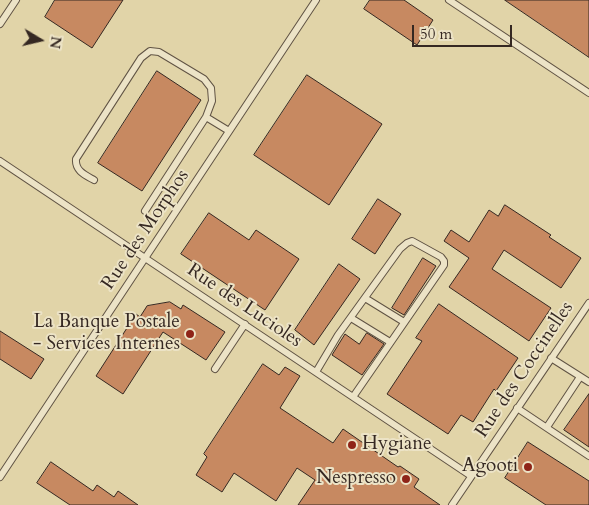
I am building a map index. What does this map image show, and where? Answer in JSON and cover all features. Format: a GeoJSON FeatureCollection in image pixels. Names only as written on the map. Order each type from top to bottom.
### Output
{"type":"FeatureCollection","features":[{"type":"Feature","properties":{"kind":"lane"},"geometry":{"type":"LineString","coordinates":[[0,24],[16,0]]}},
{"type":"Feature","properties":{"kind":"lane","name":"Rue des Morphos"},"geometry":{"type":"LineString","coordinates":[[0,475],[316,0]]}},
{"type":"Feature","properties":{"kind":"lane"},"geometry":{"type":"LineString","coordinates":[[449,0],[589,92]]}},
{"type":"Feature","properties":{"kind":"lane"},"geometry":{"type":"LineString","coordinates":[[94,180],[79,171],[75,166],[76,160],[141,58],[150,51],[159,52],[204,79],[211,88],[212,101],[206,117],[145,211]]}},
{"type":"Feature","properties":{"kind":"lane"},"geometry":{"type":"LineString","coordinates":[[206,117],[230,131]]}},
{"type":"Feature","properties":{"kind":"lane","name":"Rue des Lucioles"},"geometry":{"type":"LineString","coordinates":[[0,162],[471,476]]}},
{"type":"Feature","properties":{"kind":"lane"},"geometry":{"type":"LineString","coordinates":[[316,372],[338,335],[400,249],[412,241],[441,257],[444,264],[353,397]]}},
{"type":"Feature","properties":{"kind":"lane"},"geometry":{"type":"LineString","coordinates":[[365,298],[404,322]]}},
{"type":"Feature","properties":{"kind":"lane","name":"Rue des Coccinelles"},"geometry":{"type":"LineString","coordinates":[[452,505],[589,303]]}},
{"type":"Feature","properties":{"kind":"lane"},"geometry":{"type":"LineString","coordinates":[[351,318],[390,342]]}},
{"type":"Feature","properties":{"kind":"lane"},"geometry":{"type":"LineString","coordinates":[[215,369],[245,324]]}},
{"type":"Feature","properties":{"kind":"lane"},"geometry":{"type":"LineString","coordinates":[[550,358],[589,382]]}},
{"type":"Feature","properties":{"kind":"lane"},"geometry":{"type":"LineString","coordinates":[[547,428],[580,377]]}},
{"type":"Feature","properties":{"kind":"lane"},"geometry":{"type":"LineString","coordinates":[[517,408],[589,456]]}},
{"type":"Feature","properties":{"kind":"building"},"geometry":{"type":"Polygon","coordinates":[[[55,0],[123,0],[92,48],[45,17],[55,0]]]}},
{"type":"Feature","properties":{"kind":"building"},"geometry":{"type":"Polygon","coordinates":[[[370,0],[404,0],[433,20],[417,45],[364,9],[370,0]]]}},
{"type":"Feature","properties":{"kind":"building"},"geometry":{"type":"Polygon","coordinates":[[[505,0],[589,0],[589,57],[505,0]]]}},
{"type":"Feature","properties":{"kind":"building"},"geometry":{"type":"Polygon","coordinates":[[[157,71],[201,100],[142,191],[98,163],[157,71]]]}},
{"type":"Feature","properties":{"kind":"building"},"geometry":{"type":"Polygon","coordinates":[[[307,75],[382,124],[329,205],[254,155],[307,75]]]}},
{"type":"Feature","properties":{"kind":"building"},"geometry":{"type":"Polygon","coordinates":[[[378,199],[401,214],[375,254],[352,239],[378,199]]]}},
{"type":"Feature","properties":{"kind":"building"},"geometry":{"type":"Polygon","coordinates":[[[505,205],[551,235],[549,237],[581,258],[561,288],[504,250],[492,269],[551,308],[529,341],[449,287],[469,258],[444,241],[451,230],[469,242],[489,210],[498,216],[505,205]]]}},
{"type":"Feature","properties":{"kind":"building"},"geometry":{"type":"Polygon","coordinates":[[[209,213],[249,240],[256,230],[299,259],[265,310],[181,254],[209,213]]]}},
{"type":"Feature","properties":{"kind":"building"},"geometry":{"type":"Polygon","coordinates":[[[423,258],[436,266],[404,315],[392,308],[423,258]]]}},
{"type":"Feature","properties":{"kind":"building"},"geometry":{"type":"Polygon","coordinates":[[[339,264],[360,279],[314,345],[295,330],[339,264]]]}},
{"type":"Feature","properties":{"kind":"building"},"geometry":{"type":"Polygon","coordinates":[[[170,302],[181,309],[183,305],[225,332],[206,360],[163,332],[123,394],[96,376],[136,314],[140,317],[147,306],[170,302]]]}},
{"type":"Feature","properties":{"kind":"building"},"geometry":{"type":"Polygon","coordinates":[[[439,304],[518,358],[496,391],[494,389],[473,422],[461,415],[448,434],[387,394],[422,341],[416,338],[439,304]]]}},
{"type":"Feature","properties":{"kind":"building"},"geometry":{"type":"Polygon","coordinates":[[[0,331],[44,359],[31,379],[0,359],[0,331]]]}},
{"type":"Feature","properties":{"kind":"building"},"geometry":{"type":"Polygon","coordinates":[[[367,333],[384,344],[362,375],[332,355],[345,334],[359,344],[367,333]]]}},
{"type":"Feature","properties":{"kind":"building"},"geometry":{"type":"Polygon","coordinates":[[[263,364],[279,375],[285,367],[300,376],[280,408],[333,443],[343,429],[398,467],[400,466],[419,479],[414,487],[440,505],[298,505],[315,480],[297,468],[276,501],[234,473],[222,492],[196,475],[207,457],[204,454],[263,364]]]}},
{"type":"Feature","properties":{"kind":"building"},"geometry":{"type":"Polygon","coordinates":[[[589,394],[589,447],[564,430],[589,394]]]}},
{"type":"Feature","properties":{"kind":"building"},"geometry":{"type":"Polygon","coordinates":[[[528,442],[589,481],[589,505],[546,505],[505,478],[528,442]]]}},
{"type":"Feature","properties":{"kind":"building"},"geometry":{"type":"Polygon","coordinates":[[[51,462],[93,491],[97,485],[114,497],[118,491],[138,505],[70,505],[37,483],[51,462]]]}},
{"type":"Feature","properties":{"kind":"place","name":"La Banque Postale - Services Internes"},"geometry":{"type":"Point","coordinates":[190,334]}},
{"type":"Feature","properties":{"kind":"place","name":"Hygiane"},"geometry":{"type":"Point","coordinates":[352,445]}},
{"type":"Feature","properties":{"kind":"place","name":"Agooti"},"geometry":{"type":"Point","coordinates":[528,467]}},
{"type":"Feature","properties":{"kind":"place","name":"Nespresso"},"geometry":{"type":"Point","coordinates":[406,479]}}]}
